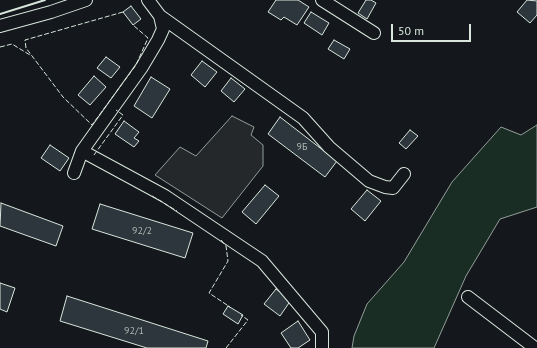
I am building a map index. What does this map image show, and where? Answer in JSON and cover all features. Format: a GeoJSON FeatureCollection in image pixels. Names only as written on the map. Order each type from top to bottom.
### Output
{"type":"FeatureCollection","features":[{"type":"Feature","properties":{"kind":"street"},"geometry":{"type":"LineString","coordinates":[[0,26],[51,12],[86,0]]}},
{"type":"Feature","properties":{"kind":"street"},"geometry":{"type":"LineString","coordinates":[[148,0],[160,16],[303,118],[329,147],[370,181],[385,187],[393,188],[404,174]]}},
{"type":"Feature","properties":{"kind":"street"},"geometry":{"type":"LineString","coordinates":[[322,0],[374,33]]}},
{"type":"Feature","properties":{"kind":"street"},"geometry":{"type":"LineString","coordinates":[[74,174],[82,151],[142,67],[154,47],[163,29],[160,16]]}},
{"type":"Feature","properties":{"kind":"street"},"geometry":{"type":"LineString","coordinates":[[82,151],[165,196],[262,261],[322,332],[322,348]]}},
{"type":"Feature","properties":{"kind":"street"},"geometry":{"type":"LineString","coordinates":[[468,297],[535,348]]}},
{"type":"Feature","properties":{"kind":"green space"},"geometry":{"type":"Polygon","coordinates":[[[537,125],[537,207],[500,219],[466,276],[434,348],[352,348],[354,336],[367,304],[404,262],[452,182],[501,127],[521,135],[537,125]]]}},
{"type":"Feature","properties":{"kind":"shaded area"},"geometry":{"type":"Polygon","coordinates":[[[232,116],[254,127],[251,135],[263,145],[263,166],[222,218],[155,175],[180,147],[196,156],[232,116]]]}},
{"type":"Feature","properties":{"kind":"building"},"geometry":{"type":"Polygon","coordinates":[[[276,0],[298,0],[309,7],[297,25],[284,17],[281,20],[268,12],[276,0]]]}},
{"type":"Feature","properties":{"kind":"building"},"geometry":{"type":"Polygon","coordinates":[[[366,0],[371,0],[376,3],[367,19],[358,13],[366,0]]]}},
{"type":"Feature","properties":{"kind":"building"},"geometry":{"type":"Polygon","coordinates":[[[527,0],[537,1],[537,15],[530,23],[517,12],[527,0]]]}},
{"type":"Feature","properties":{"kind":"building"},"geometry":{"type":"Polygon","coordinates":[[[131,6],[141,19],[133,25],[123,12],[131,6]]]}},
{"type":"Feature","properties":{"kind":"building"},"geometry":{"type":"Polygon","coordinates":[[[311,12],[329,23],[322,35],[304,23],[311,12]]]}},
{"type":"Feature","properties":{"kind":"building"},"geometry":{"type":"Polygon","coordinates":[[[334,40],[350,49],[344,59],[328,49],[334,40]]]}},
{"type":"Feature","properties":{"kind":"building"},"geometry":{"type":"Polygon","coordinates":[[[106,57],[120,67],[111,78],[97,68],[106,57]]]}},
{"type":"Feature","properties":{"kind":"building"},"geometry":{"type":"Polygon","coordinates":[[[202,61],[217,72],[205,87],[191,75],[202,61]]]}},
{"type":"Feature","properties":{"kind":"building"},"geometry":{"type":"Polygon","coordinates":[[[94,76],[106,87],[90,105],[78,95],[94,76]]]}},
{"type":"Feature","properties":{"kind":"building"},"geometry":{"type":"Polygon","coordinates":[[[151,77],[170,89],[152,118],[134,106],[151,77]]]}},
{"type":"Feature","properties":{"kind":"building"},"geometry":{"type":"Polygon","coordinates":[[[231,78],[245,89],[234,102],[221,91],[231,78]]]}},
{"type":"Feature","properties":{"kind":"building"},"geometry":{"type":"Polygon","coordinates":[[[280,117],[337,161],[325,177],[268,134],[280,117]]]}},
{"type":"Feature","properties":{"kind":"building"},"geometry":{"type":"Polygon","coordinates":[[[124,121],[139,132],[134,138],[139,141],[134,147],[115,134],[124,121]]]}},
{"type":"Feature","properties":{"kind":"building"},"geometry":{"type":"Polygon","coordinates":[[[410,130],[418,136],[406,149],[399,143],[410,130]]]}},
{"type":"Feature","properties":{"kind":"building"},"geometry":{"type":"Polygon","coordinates":[[[50,145],[69,158],[60,171],[41,158],[50,145]]]}},
{"type":"Feature","properties":{"kind":"building"},"geometry":{"type":"Polygon","coordinates":[[[265,185],[279,196],[256,224],[242,212],[265,185]]]}},
{"type":"Feature","properties":{"kind":"building"},"geometry":{"type":"Polygon","coordinates":[[[367,190],[381,201],[365,221],[351,209],[367,190]]]}},
{"type":"Feature","properties":{"kind":"building"},"geometry":{"type":"Polygon","coordinates":[[[1,203],[63,226],[56,246],[0,226],[1,203]]]}},
{"type":"Feature","properties":{"kind":"building"},"geometry":{"type":"Polygon","coordinates":[[[100,204],[193,233],[185,258],[92,229],[100,204]]]}},
{"type":"Feature","properties":{"kind":"building"},"geometry":{"type":"Polygon","coordinates":[[[0,283],[15,288],[7,312],[0,309],[0,283]]]}},
{"type":"Feature","properties":{"kind":"building"},"geometry":{"type":"Polygon","coordinates":[[[276,289],[291,300],[280,316],[264,304],[276,289]]]}},
{"type":"Feature","properties":{"kind":"building"},"geometry":{"type":"Polygon","coordinates":[[[67,296],[208,341],[206,348],[147,348],[60,321],[67,296]]]}},
{"type":"Feature","properties":{"kind":"building"},"geometry":{"type":"Polygon","coordinates":[[[228,306],[243,315],[238,324],[223,314],[228,306]]]}},
{"type":"Feature","properties":{"kind":"building"},"geometry":{"type":"Polygon","coordinates":[[[298,321],[310,340],[298,348],[291,348],[281,333],[298,321]]]}},
{"type":"Feature","properties":{"kind":"fence"},"geometry":{"type":"LineString","coordinates":[[123,12],[25,40],[26,48],[63,97],[92,125],[136,65],[148,38],[133,25]]}},
{"type":"Feature","properties":{"kind":"fence"},"geometry":{"type":"LineString","coordinates":[[0,47],[12,44],[30,55]]}},
{"type":"Feature","properties":{"kind":"fence"},"geometry":{"type":"LineString","coordinates":[[94,155],[123,115],[116,110]]}},
{"type":"Feature","properties":{"kind":"fence"},"geometry":{"type":"LineString","coordinates":[[152,196],[177,211]]}},
{"type":"Feature","properties":{"kind":"fence"},"geometry":{"type":"LineString","coordinates":[[221,240],[226,246],[228,261],[209,293],[230,307]]}},
{"type":"Feature","properties":{"kind":"fence"},"geometry":{"type":"LineString","coordinates":[[226,348],[248,320],[241,315]]}},
{"type":"Feature","properties":{"kind":"wall"},"geometry":{"type":"LineString","coordinates":[[0,14],[45,0]]}}]}
